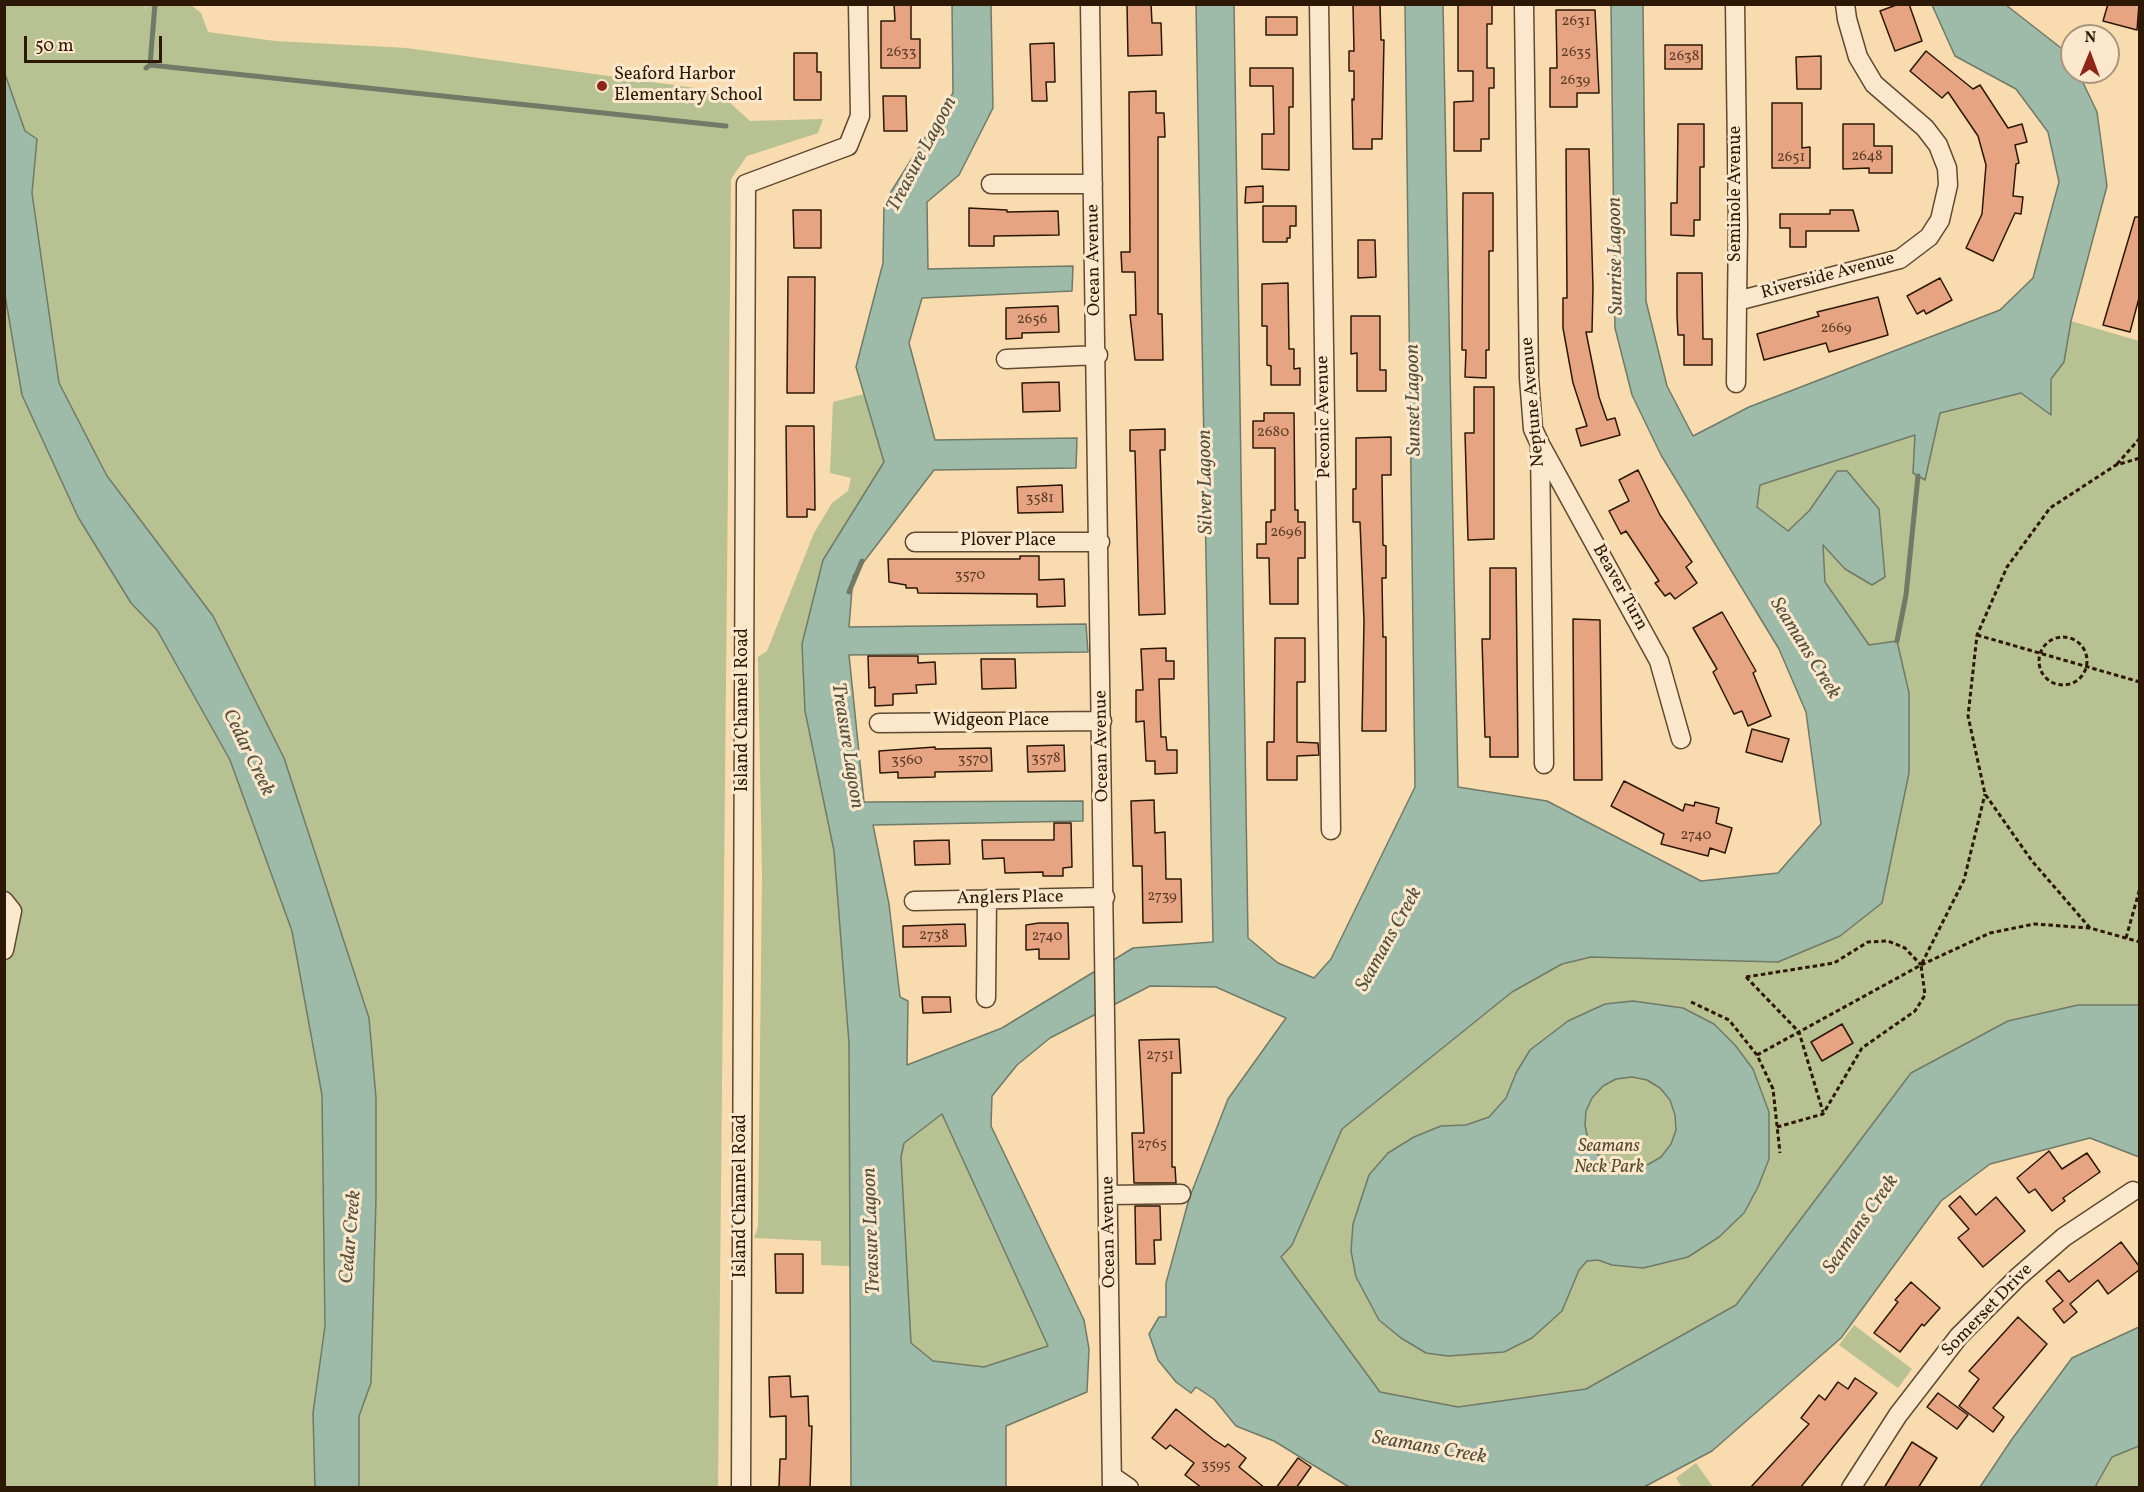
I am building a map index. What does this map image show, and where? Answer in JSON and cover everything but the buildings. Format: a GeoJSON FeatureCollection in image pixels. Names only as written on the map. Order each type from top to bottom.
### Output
{"type":"FeatureCollection","features":[{"type":"Feature","properties":{"kind":"street","name":"Island Channel Road"},"geometry":{"type":"LineString","coordinates":[[741,1488],[746,184],[848,146],[860,116],[858,4]]}},
{"type":"Feature","properties":{"kind":"street","name":"Ocean Avenue"},"geometry":{"type":"LineString","coordinates":[[1090,4],[1098,355],[1112,1482]]}},
{"type":"Feature","properties":{"kind":"street","name":"Peconic Avenue"},"geometry":{"type":"LineString","coordinates":[[1319,4],[1331,830]]}},
{"type":"Feature","properties":{"kind":"street","name":"Neptune Avenue"},"geometry":{"type":"LineString","coordinates":[[1524,4],[1529,378],[1533,429],[1540,444],[1544,764]]}},
{"type":"Feature","properties":{"kind":"street","name":"Seminole Avenue"},"geometry":{"type":"LineString","coordinates":[[1735,4],[1736,383]]}},
{"type":"Feature","properties":{"kind":"street","name":"Riverside Avenue"},"geometry":{"type":"LineString","coordinates":[[1737,301],[1900,259],[1929,237],[1940,220],[1948,185],[1947,168],[1938,145],[1925,128],[1875,84],[1858,57],[1846,19],[1845,4]]}},
{"type":"Feature","properties":{"kind":"street"},"geometry":{"type":"LineString","coordinates":[[991,184],[1093,184]]}},
{"type":"Feature","properties":{"kind":"street"},"geometry":{"type":"LineString","coordinates":[[1006,359],[1098,355]]}},
{"type":"Feature","properties":{"kind":"street","name":"Beaver Turn"},"geometry":{"type":"LineString","coordinates":[[1540,444],[1659,662],[1681,739]]}},
{"type":"Feature","properties":{"kind":"street","name":"Plover Place"},"geometry":{"type":"LineString","coordinates":[[915,542],[1100,542]]}},
{"type":"Feature","properties":{"kind":"street","name":"Widgeon Place"},"geometry":{"type":"LineString","coordinates":[[879,723],[1102,721]]}},
{"type":"Feature","properties":{"kind":"street","name":"Anglers Place"},"geometry":{"type":"LineString","coordinates":[[915,901],[1105,897]]}},
{"type":"Feature","properties":{"kind":"street"},"geometry":{"type":"LineString","coordinates":[[986,998],[987,900]]}},
{"type":"Feature","properties":{"kind":"street"},"geometry":{"type":"LineString","coordinates":[[4,950],[7,906]]}},
{"type":"Feature","properties":{"kind":"street","name":"Somerset Drive"},"geometry":{"type":"LineString","coordinates":[[1851,1488],[1898,1415],[1959,1336],[2018,1276],[2064,1237],[2133,1191]]}},
{"type":"Feature","properties":{"kind":"street"},"geometry":{"type":"LineString","coordinates":[[1109,1195],[1181,1194]]}},
{"type":"Feature","properties":{"kind":"street"},"geometry":{"type":"LineString","coordinates":[[1112,1482],[1130,1488]]}},
{"type":"Feature","properties":{"kind":"path"},"geometry":{"type":"LineString","coordinates":[[2116,465],[2139,438]]}},
{"type":"Feature","properties":{"kind":"path"},"geometry":{"type":"LineString","coordinates":[[2090,928],[2032,861],[1985,794],[1968,716],[1977,635],[2007,567],[2050,508],[2116,465],[2139,458]]}},
{"type":"Feature","properties":{"kind":"path"},"geometry":{"type":"LineString","coordinates":[[1977,635],[2139,682]]}},
{"type":"Feature","properties":{"kind":"path"},"geometry":{"type":"LineString","coordinates":[[2066,636],[2080,644],[2085,651],[2086,667],[2078,680],[2063,685],[2056,684],[2049,681],[2040,669],[2039,653],[2049,640],[2066,636]]}},
{"type":"Feature","properties":{"kind":"path"},"geometry":{"type":"LineString","coordinates":[[1777,1127],[1823,1114],[1862,1048],[1915,1011],[1925,995],[1922,965],[1964,880],[1985,794]]}},
{"type":"Feature","properties":{"kind":"path"},"geometry":{"type":"LineString","coordinates":[[2126,938],[2139,888]]}},
{"type":"Feature","properties":{"kind":"path"},"geometry":{"type":"LineString","coordinates":[[1757,1055],[1922,965],[1990,933],[2034,924],[2090,928],[2139,942]]}},
{"type":"Feature","properties":{"kind":"path"},"geometry":{"type":"LineString","coordinates":[[1823,1114],[1799,1032],[1746,977],[1834,963],[1868,942],[1888,941],[1905,948],[1922,965]]}},
{"type":"Feature","properties":{"kind":"path"},"geometry":{"type":"LineString","coordinates":[[1691,1002],[1729,1020],[1757,1055],[1773,1089],[1780,1153]]}},
{"type":"Feature","properties":{"kind":"green space"},"geometry":{"type":"Polygon","coordinates":[[[5,5],[145,5],[145,12],[146,5],[191,5],[201,13],[208,32],[275,41],[407,48],[717,91],[750,121],[823,119],[818,133],[747,156],[731,179],[718,1487],[359,1487],[359,1416],[313,1413],[315,1487],[5,1488],[5,5]]]}},
{"type":"Feature","properties":{"kind":"green space","name":"Seamans Neck Park"},"geometry":{"type":"Polygon","coordinates":[[[2071,321],[2139,341],[2139,1005],[2078,1005],[1911,1073],[1736,1305],[1586,1389],[1458,1407],[1380,1392],[1281,1257],[1292,1245],[1342,1129],[1512,992],[1562,964],[1591,957],[1778,962],[1840,936],[1869,646],[1825,582],[1823,543],[1845,569],[1872,584],[1885,578],[1855,483],[1847,471],[1837,471],[1809,511],[1788,531],[1757,507],[1760,485],[1915,434],[1913,473],[1939,413],[2021,393],[2051,414],[2050,379],[2064,362],[2071,321]]]}},
{"type":"Feature","properties":{"kind":"green space"},"geometry":{"type":"Polygon","coordinates":[[[864,394],[884,462],[823,560],[805,711],[834,851],[849,1043],[850,1266],[821,1265],[821,1241],[754,1238],[758,1227],[762,874],[758,657],[767,651],[814,533],[832,503],[848,491],[851,478],[830,473],[833,402],[864,394]]]}},
{"type":"Feature","properties":{"kind":"green space"},"geometry":{"type":"Polygon","coordinates":[[[943,1114],[1049,1347],[984,1368],[933,1361],[911,1343],[901,1157],[904,1143],[943,1114]]]}},
{"type":"Feature","properties":{"kind":"green space"},"geometry":{"type":"Polygon","coordinates":[[[1854,1325],[1912,1369],[1898,1388],[1839,1345],[1854,1325]]]}},
{"type":"Feature","properties":{"kind":"green space"},"geometry":{"type":"Polygon","coordinates":[[[2139,1446],[2139,1487],[2095,1488],[2112,1457],[2139,1446]]]}},
{"type":"Feature","properties":{"kind":"green space"},"geometry":{"type":"Polygon","coordinates":[[[1696,1463],[1713,1487],[1682,1487],[1676,1478],[1696,1463]]]}},
{"type":"Feature","properties":{"kind":"water"},"geometry":{"type":"Polygon","coordinates":[[[952,5],[991,5],[993,108],[959,175],[927,202],[928,269],[1073,266],[1072,291],[922,298],[909,343],[935,440],[1077,438],[1076,468],[934,470],[853,576],[849,627],[1086,624],[1088,652],[849,655],[864,802],[1083,801],[1083,821],[873,825],[889,904],[900,997],[908,1001],[907,1065],[1002,1028],[1133,948],[1213,942],[1196,5],[1234,5],[1248,938],[1278,963],[1314,978],[1331,959],[1415,787],[1405,5],[1443,5],[1458,787],[1547,801],[1701,881],[1778,873],[1821,824],[1806,712],[1779,649],[1661,455],[1632,395],[1615,328],[1611,5],[1643,5],[1646,301],[1667,386],[1693,436],[1749,407],[2000,310],[2033,278],[2059,182],[2048,132],[2016,89],[1955,56],[1932,5],[2006,5],[2060,47],[2060,84],[2084,84],[2097,112],[2107,186],[2071,321],[2064,362],[2051,379],[2051,415],[2021,393],[1940,413],[1925,480],[1913,473],[1915,435],[1760,485],[1757,507],[1788,531],[1809,511],[1837,471],[1847,471],[1879,509],[1885,577],[1872,585],[1845,569],[1823,545],[1825,582],[1869,645],[1897,641],[1909,693],[1909,773],[1882,903],[1840,936],[1778,962],[1591,957],[1562,964],[1512,992],[1342,1129],[1292,1245],[1281,1257],[1380,1392],[1458,1407],[1586,1389],[1736,1305],[1911,1073],[2008,1021],[2078,1005],[2139,1005],[2139,1157],[2090,1138],[1990,1164],[1941,1201],[1841,1338],[1712,1451],[1644,1487],[1349,1487],[1274,1441],[1236,1426],[1214,1399],[1196,1387],[1191,1393],[1176,1382],[1158,1360],[1149,1334],[1159,1317],[1166,1317],[1166,1283],[1189,1199],[1228,1099],[1286,1018],[1216,987],[1150,986],[1050,1038],[1017,1065],[992,1096],[991,1126],[1084,1320],[1089,1349],[1087,1392],[1006,1426],[1006,1487],[851,1487],[849,1043],[834,851],[805,711],[802,644],[823,560],[884,462],[856,367],[883,263],[884,203],[953,93],[952,5]],[[942,1114],[904,1143],[901,1157],[911,1343],[933,1361],[984,1367],[1048,1346],[942,1114]]]}},
{"type":"Feature","properties":{"kind":"water","name":"Cedar Creek"},"geometry":{"type":"Polygon","coordinates":[[[5,74],[25,131],[37,139],[32,193],[59,383],[107,476],[213,616],[284,758],[369,1018],[376,1098],[376,1198],[371,1383],[359,1416],[359,1487],[315,1487],[313,1413],[325,1326],[322,1095],[292,931],[230,760],[157,630],[131,603],[78,517],[22,395],[5,295],[5,74]]]}},
{"type":"Feature","properties":{"kind":"water"},"geometry":{"type":"Polygon","coordinates":[[[1633,1001],[1683,1008],[1714,1024],[1735,1045],[1753,1069],[1769,1112],[1769,1159],[1758,1187],[1744,1213],[1719,1237],[1688,1257],[1643,1268],[1612,1265],[1598,1260],[1587,1261],[1579,1270],[1562,1311],[1532,1338],[1504,1352],[1448,1356],[1426,1353],[1401,1338],[1379,1320],[1356,1277],[1351,1251],[1353,1224],[1369,1175],[1388,1153],[1414,1137],[1441,1126],[1466,1125],[1489,1117],[1506,1098],[1516,1073],[1530,1050],[1568,1021],[1605,1004],[1633,1001]],[[1632,1077],[1616,1079],[1603,1086],[1592,1098],[1586,1111],[1585,1125],[1588,1140],[1595,1152],[1607,1162],[1620,1167],[1635,1168],[1661,1157],[1671,1144],[1676,1130],[1675,1115],[1670,1100],[1660,1088],[1647,1080],[1632,1077]]]}},
{"type":"Feature","properties":{"kind":"water"},"geometry":{"type":"Polygon","coordinates":[[[2139,1327],[2139,1446],[2112,1457],[2095,1487],[1980,1487],[2012,1439],[2072,1358],[2139,1327]]]}},
{"type":"Feature","properties":{"kind":"waterway"},"geometry":{"type":"LineString","coordinates":[[150,65],[155,4]]}},
{"type":"Feature","properties":{"kind":"waterway"},"geometry":{"type":"LineString","coordinates":[[146,68],[150,65],[726,126]]}},
{"type":"Feature","properties":{"kind":"waterway"},"geometry":{"type":"LineString","coordinates":[[1897,641],[1906,595],[1918,476]]}},
{"type":"Feature","properties":{"kind":"waterway","name":"Treasure Lagoon"},"geometry":{"type":"LineString","coordinates":[[849,592],[862,561]]}},
{"type":"Feature","properties":{"kind":"place","name":"Seaford Harbor Elementary School"},"geometry":{"type":"Point","coordinates":[602,86]}},
{"type":"Feature","properties":{"kind":"water label","name":"Sunrise Lagoon"},"geometry":{"type":"Point","coordinates":[1617,256]}},
{"type":"Feature","properties":{"kind":"water label","name":"Sunset Lagoon"},"geometry":{"type":"Point","coordinates":[1415,400]}},
{"type":"Feature","properties":{"kind":"water label","name":"Silver Lagoon"},"geometry":{"type":"Point","coordinates":[1207,482]}},
{"type":"Feature","properties":{"kind":"water label","name":"Seamans Creek"},"geometry":{"type":"Point","coordinates":[1804,649]}},
{"type":"Feature","properties":{"kind":"water label","name":"Seamans Creek"},"geometry":{"type":"Point","coordinates":[1390,940]}},
{"type":"Feature","properties":{"kind":"water label","name":"Seamans Creek"},"geometry":{"type":"Point","coordinates":[1862,1225]}},
{"type":"Feature","properties":{"kind":"water label","name":"Seamans Creek"},"geometry":{"type":"Point","coordinates":[1429,1449]}}]}
